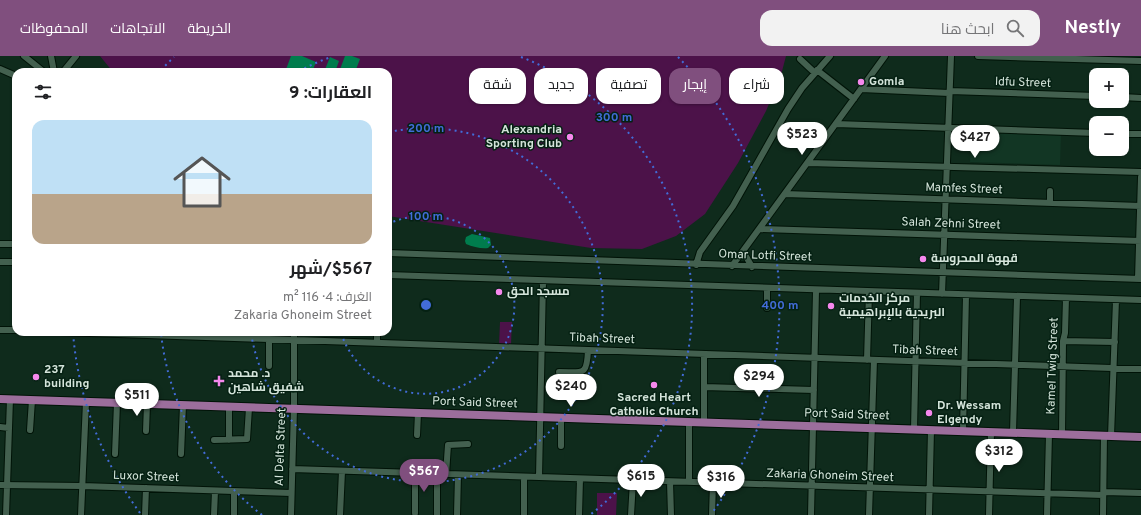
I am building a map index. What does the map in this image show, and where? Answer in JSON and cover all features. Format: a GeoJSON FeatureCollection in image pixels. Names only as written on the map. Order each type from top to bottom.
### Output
{"type":"FeatureCollection","features":[{"type":"Feature","properties":{"kind":"main road","name":"Port Said Street"},"geometry":{"type":"LineString","coordinates":[[0,399],[1141,437]]}},
{"type":"Feature","properties":{"kind":"street"},"geometry":{"type":"LineString","coordinates":[[24,56],[39,68]]}},
{"type":"Feature","properties":{"kind":"street"},"geometry":{"type":"LineString","coordinates":[[51,56],[53,68]]}},
{"type":"Feature","properties":{"kind":"street"},"geometry":{"type":"LineString","coordinates":[[66,68],[76,56]]}},
{"type":"Feature","properties":{"kind":"street"},"geometry":{"type":"LineString","coordinates":[[696,265],[700,252],[733,206],[781,119],[816,72],[830,56]]}},
{"type":"Feature","properties":{"kind":"street"},"geometry":{"type":"LineString","coordinates":[[732,266],[885,56]]}},
{"type":"Feature","properties":{"kind":"street"},"geometry":{"type":"LineString","coordinates":[[942,294],[951,56]]}},
{"type":"Feature","properties":{"kind":"street"},"geometry":{"type":"LineString","coordinates":[[978,56],[1141,61]]}},
{"type":"Feature","properties":{"kind":"street"},"geometry":{"type":"LineString","coordinates":[[800,59],[854,99]]}},
{"type":"Feature","properties":{"kind":"street"},"geometry":{"type":"LineString","coordinates":[[0,69],[12,74]]}},
{"type":"Feature","properties":{"kind":"street","name":"Idfu Street"},"geometry":{"type":"LineString","coordinates":[[861,89],[1089,96]]}},
{"type":"Feature","properties":{"kind":"street"},"geometry":{"type":"LineString","coordinates":[[1129,97],[1141,98]]}},
{"type":"Feature","properties":{"kind":"street"},"geometry":{"type":"LineString","coordinates":[[836,124],[1089,133]]}},
{"type":"Feature","properties":{"kind":"street"},"geometry":{"type":"LineString","coordinates":[[1129,134],[1141,134]]}},
{"type":"Feature","properties":{"kind":"street"},"geometry":{"type":"LineString","coordinates":[[808,163],[1141,172]]}},
{"type":"Feature","properties":{"kind":"street"},"geometry":{"type":"LineString","coordinates":[[1140,279],[1141,177]]}},
{"type":"Feature","properties":{"kind":"street"},"geometry":{"type":"LineString","coordinates":[[1050,191],[1050,203]]}},
{"type":"Feature","properties":{"kind":"street","name":"Mamfes Street"},"geometry":{"type":"LineString","coordinates":[[785,194],[1141,206]]}},
{"type":"Feature","properties":{"kind":"street","name":"Salah Zehni Street"},"geometry":{"type":"LineString","coordinates":[[760,229],[1140,241]]}},
{"type":"Feature","properties":{"kind":"street"},"geometry":{"type":"LineString","coordinates":[[0,244],[12,244]]}},
{"type":"Feature","properties":{"kind":"street"},"geometry":{"type":"LineString","coordinates":[[743,251],[752,267]]}},
{"type":"Feature","properties":{"kind":"street","name":"Omar Lotfi Street"},"geometry":{"type":"LineString","coordinates":[[392,253],[752,267],[1140,279]]}},
{"type":"Feature","properties":{"kind":"street"},"geometry":{"type":"LineString","coordinates":[[0,262],[12,262]]}},
{"type":"Feature","properties":{"kind":"street"},"geometry":{"type":"LineString","coordinates":[[392,276],[816,291],[1141,300]]}},
{"type":"Feature","properties":{"kind":"street"},"geometry":{"type":"LineString","coordinates":[[539,478],[543,281]]}},
{"type":"Feature","properties":{"kind":"street"},"geometry":{"type":"LineString","coordinates":[[767,289],[767,308]]}},
{"type":"Feature","properties":{"kind":"street"},"geometry":{"type":"LineString","coordinates":[[811,515],[816,291]]}},
{"type":"Feature","properties":{"kind":"street"},"geometry":{"type":"LineString","coordinates":[[867,360],[869,292]]}},
{"type":"Feature","properties":{"kind":"street"},"geometry":{"type":"LineString","coordinates":[[914,429],[917,293]]}},
{"type":"Feature","properties":{"kind":"street"},"geometry":{"type":"LineString","coordinates":[[963,431],[966,295]]}},
{"type":"Feature","properties":{"kind":"street"},"geometry":{"type":"LineString","coordinates":[[1013,432],[1017,297]]}},
{"type":"Feature","properties":{"kind":"street","name":"Kamel Twig Street"},"geometry":{"type":"LineString","coordinates":[[1062,434],[1064,366],[1063,341],[1065,332],[1066,298]]}},
{"type":"Feature","properties":{"kind":"street"},"geometry":{"type":"LineString","coordinates":[[1103,515],[1114,368],[1116,300]]}},
{"type":"Feature","properties":{"kind":"street"},"geometry":{"type":"LineString","coordinates":[[0,330],[12,330]]}},
{"type":"Feature","properties":{"kind":"street","name":"Tibah Street"},"geometry":{"type":"LineString","coordinates":[[254,336],[269,339],[294,340],[1141,369]]}},
{"type":"Feature","properties":{"kind":"street","name":"Al Delta Street"},"geometry":{"type":"LineString","coordinates":[[291,515],[294,409],[294,336]]}},
{"type":"Feature","properties":{"kind":"street"},"geometry":{"type":"LineString","coordinates":[[377,336],[377,342]]}},
{"type":"Feature","properties":{"kind":"street"},"geometry":{"type":"LineString","coordinates":[[269,339],[269,366]]}},
{"type":"Feature","properties":{"kind":"street"},"geometry":{"type":"LineString","coordinates":[[1063,341],[1115,342]]}},
{"type":"Feature","properties":{"kind":"street"},"geometry":{"type":"LineString","coordinates":[[559,372],[582,372],[586,370],[588,365],[588,350]]}},
{"type":"Feature","properties":{"kind":"street"},"geometry":{"type":"LineString","coordinates":[[704,354],[704,422]]}},
{"type":"Feature","properties":{"kind":"street"},"geometry":{"type":"LineString","coordinates":[[869,515],[874,360]]}},
{"type":"Feature","properties":{"kind":"street"},"geometry":{"type":"LineString","coordinates":[[704,387],[814,390]]}},
{"type":"Feature","properties":{"kind":"street"},"geometry":{"type":"LineString","coordinates":[[6,515],[3,485],[9,428],[10,399]]}},
{"type":"Feature","properties":{"kind":"street"},"geometry":{"type":"LineString","coordinates":[[30,430],[32,400]]}},
{"type":"Feature","properties":{"kind":"street"},"geometry":{"type":"LineString","coordinates":[[81,515],[86,402]]}},
{"type":"Feature","properties":{"kind":"street"},"geometry":{"type":"LineString","coordinates":[[114,454],[117,403]]}},
{"type":"Feature","properties":{"kind":"street"},"geometry":{"type":"LineString","coordinates":[[146,431],[147,404]]}},
{"type":"Feature","properties":{"kind":"street"},"geometry":{"type":"LineString","coordinates":[[181,454],[183,405]]}},
{"type":"Feature","properties":{"kind":"street"},"geometry":{"type":"LineString","coordinates":[[229,407],[229,440]]}},
{"type":"Feature","properties":{"kind":"street"},"geometry":{"type":"LineString","coordinates":[[214,440],[245,440],[247,438],[249,408]]}},
{"type":"Feature","properties":{"kind":"street"},"geometry":{"type":"LineString","coordinates":[[417,435],[418,413]]}},
{"type":"Feature","properties":{"kind":"street"},"geometry":{"type":"LineString","coordinates":[[561,418],[561,446]]}},
{"type":"Feature","properties":{"kind":"street"},"geometry":{"type":"LineString","coordinates":[[689,422],[689,482]]}},
{"type":"Feature","properties":{"kind":"street"},"geometry":{"type":"LineString","coordinates":[[0,427],[9,428]]}},
{"type":"Feature","properties":{"kind":"street"},"geometry":{"type":"LineString","coordinates":[[929,515],[931,430]]}},
{"type":"Feature","properties":{"kind":"street"},"geometry":{"type":"LineString","coordinates":[[989,515],[991,432]]}},
{"type":"Feature","properties":{"kind":"street"},"geometry":{"type":"LineString","coordinates":[[1046,515],[1049,434]]}},
{"type":"Feature","properties":{"kind":"street"},"geometry":{"type":"LineString","coordinates":[[446,474],[448,445],[468,444]]}},
{"type":"Feature","properties":{"kind":"street","name":"Zakaria Ghoneim Street"},"geometry":{"type":"LineString","coordinates":[[292,469],[990,493],[1141,493]]}},
{"type":"Feature","properties":{"kind":"street"},"geometry":{"type":"LineString","coordinates":[[340,515],[342,471]]}},
{"type":"Feature","properties":{"kind":"street"},"geometry":{"type":"LineString","coordinates":[[415,473],[415,513]]}},
{"type":"Feature","properties":{"kind":"street"},"geometry":{"type":"LineString","coordinates":[[437,474],[437,515]]}},
{"type":"Feature","properties":{"kind":"street"},"geometry":{"type":"LineString","coordinates":[[457,515],[458,475]]}},
{"type":"Feature","properties":{"kind":"street"},"geometry":{"type":"LineString","coordinates":[[524,477],[524,515]]}},
{"type":"Feature","properties":{"kind":"street"},"geometry":{"type":"LineString","coordinates":[[579,515],[580,479]]}},
{"type":"Feature","properties":{"kind":"street"},"geometry":{"type":"LineString","coordinates":[[631,515],[633,481]]}},
{"type":"Feature","properties":{"kind":"street"},"geometry":{"type":"LineString","coordinates":[[670,482],[671,515]]}},
{"type":"Feature","properties":{"kind":"street"},"geometry":{"type":"LineString","coordinates":[[712,515],[713,483]]}},
{"type":"Feature","properties":{"kind":"street","name":"Luxor Street"},"geometry":{"type":"LineString","coordinates":[[3,485],[291,493]]}},
{"type":"Feature","properties":{"kind":"street"},"geometry":{"type":"LineString","coordinates":[[145,515],[146,488]]}},
{"type":"Feature","properties":{"kind":"street"},"geometry":{"type":"LineString","coordinates":[[214,515],[215,491]]}},
{"type":"Feature","properties":{"kind":"street"},"geometry":{"type":"LineString","coordinates":[[234,491],[234,515]]}},
{"type":"Feature","properties":{"kind":"shaded area","name":"Alexandria Sporting Club"},"geometry":{"type":"Polygon","coordinates":[[[100,56],[786,56],[783,68],[729,68],[729,104],[769,104],[766,111],[738,163],[705,214],[676,236],[642,249],[591,248],[392,217],[392,68],[110,68],[100,56]]]}},
{"type":"Feature","properties":{"kind":"shaded area"},"geometry":{"type":"Polygon","coordinates":[[[291,56],[302,56],[316,62],[314,68],[286,68],[291,56]]]}},
{"type":"Feature","properties":{"kind":"shaded area"},"geometry":{"type":"Polygon","coordinates":[[[345,56],[352,56],[360,59],[357,68],[340,68],[345,56]]]}},
{"type":"Feature","properties":{"kind":"shaded area"},"geometry":{"type":"Polygon","coordinates":[[[330,57],[339,61],[336,68],[326,68],[330,57]]]}},
{"type":"Feature","properties":{"kind":"shaded area"},"geometry":{"type":"Polygon","coordinates":[[[971,131],[1061,134],[1060,165],[970,162],[971,131]]]}},
{"type":"Feature","properties":{"kind":"shaded area"},"geometry":{"type":"Polygon","coordinates":[[[472,234],[490,238],[491,245],[488,248],[483,248],[466,244],[466,237],[472,234]]]}},
{"type":"Feature","properties":{"kind":"shaded area"},"geometry":{"type":"Polygon","coordinates":[[[500,322],[512,322],[511,344],[499,345],[500,322]]]}},
{"type":"Feature","properties":{"kind":"shaded area"},"geometry":{"type":"Polygon","coordinates":[[[597,493],[617,493],[616,515],[597,515],[597,493]]]}},
{"type":"Feature","properties":{"kind":"place","name":"Gomla"},"geometry":{"type":"Point","coordinates":[861,82]}},
{"type":"Feature","properties":{"kind":"place","name":"Alexandria Sporting Club"},"geometry":{"type":"Point","coordinates":[570,137]}},
{"type":"Feature","properties":{"kind":"place","name":"قهوة المحروسة"},"geometry":{"type":"Point","coordinates":[923,259]}},
{"type":"Feature","properties":{"kind":"place","name":"مسجد الحق"},"geometry":{"type":"Point","coordinates":[499,292]}},
{"type":"Feature","properties":{"kind":"place","name":"مركز الخدمات البريدية بالإبراهيمية"},"geometry":{"type":"Point","coordinates":[831,306]}},
{"type":"Feature","properties":{"kind":"place","name":"237 building"},"geometry":{"type":"Point","coordinates":[36,377]}},
{"type":"Feature","properties":{"kind":"place","name":"د. محمد شفيق شاهين"},"geometry":{"type":"Point","coordinates":[219,381]}},
{"type":"Feature","properties":{"kind":"place","name":"Sacred Heart Catholic Church"},"geometry":{"type":"Point","coordinates":[654,385]}},
{"type":"Feature","properties":{"kind":"place","name":"Dr. Wessam Elgendy"},"geometry":{"type":"Point","coordinates":[929,413]}}]}
